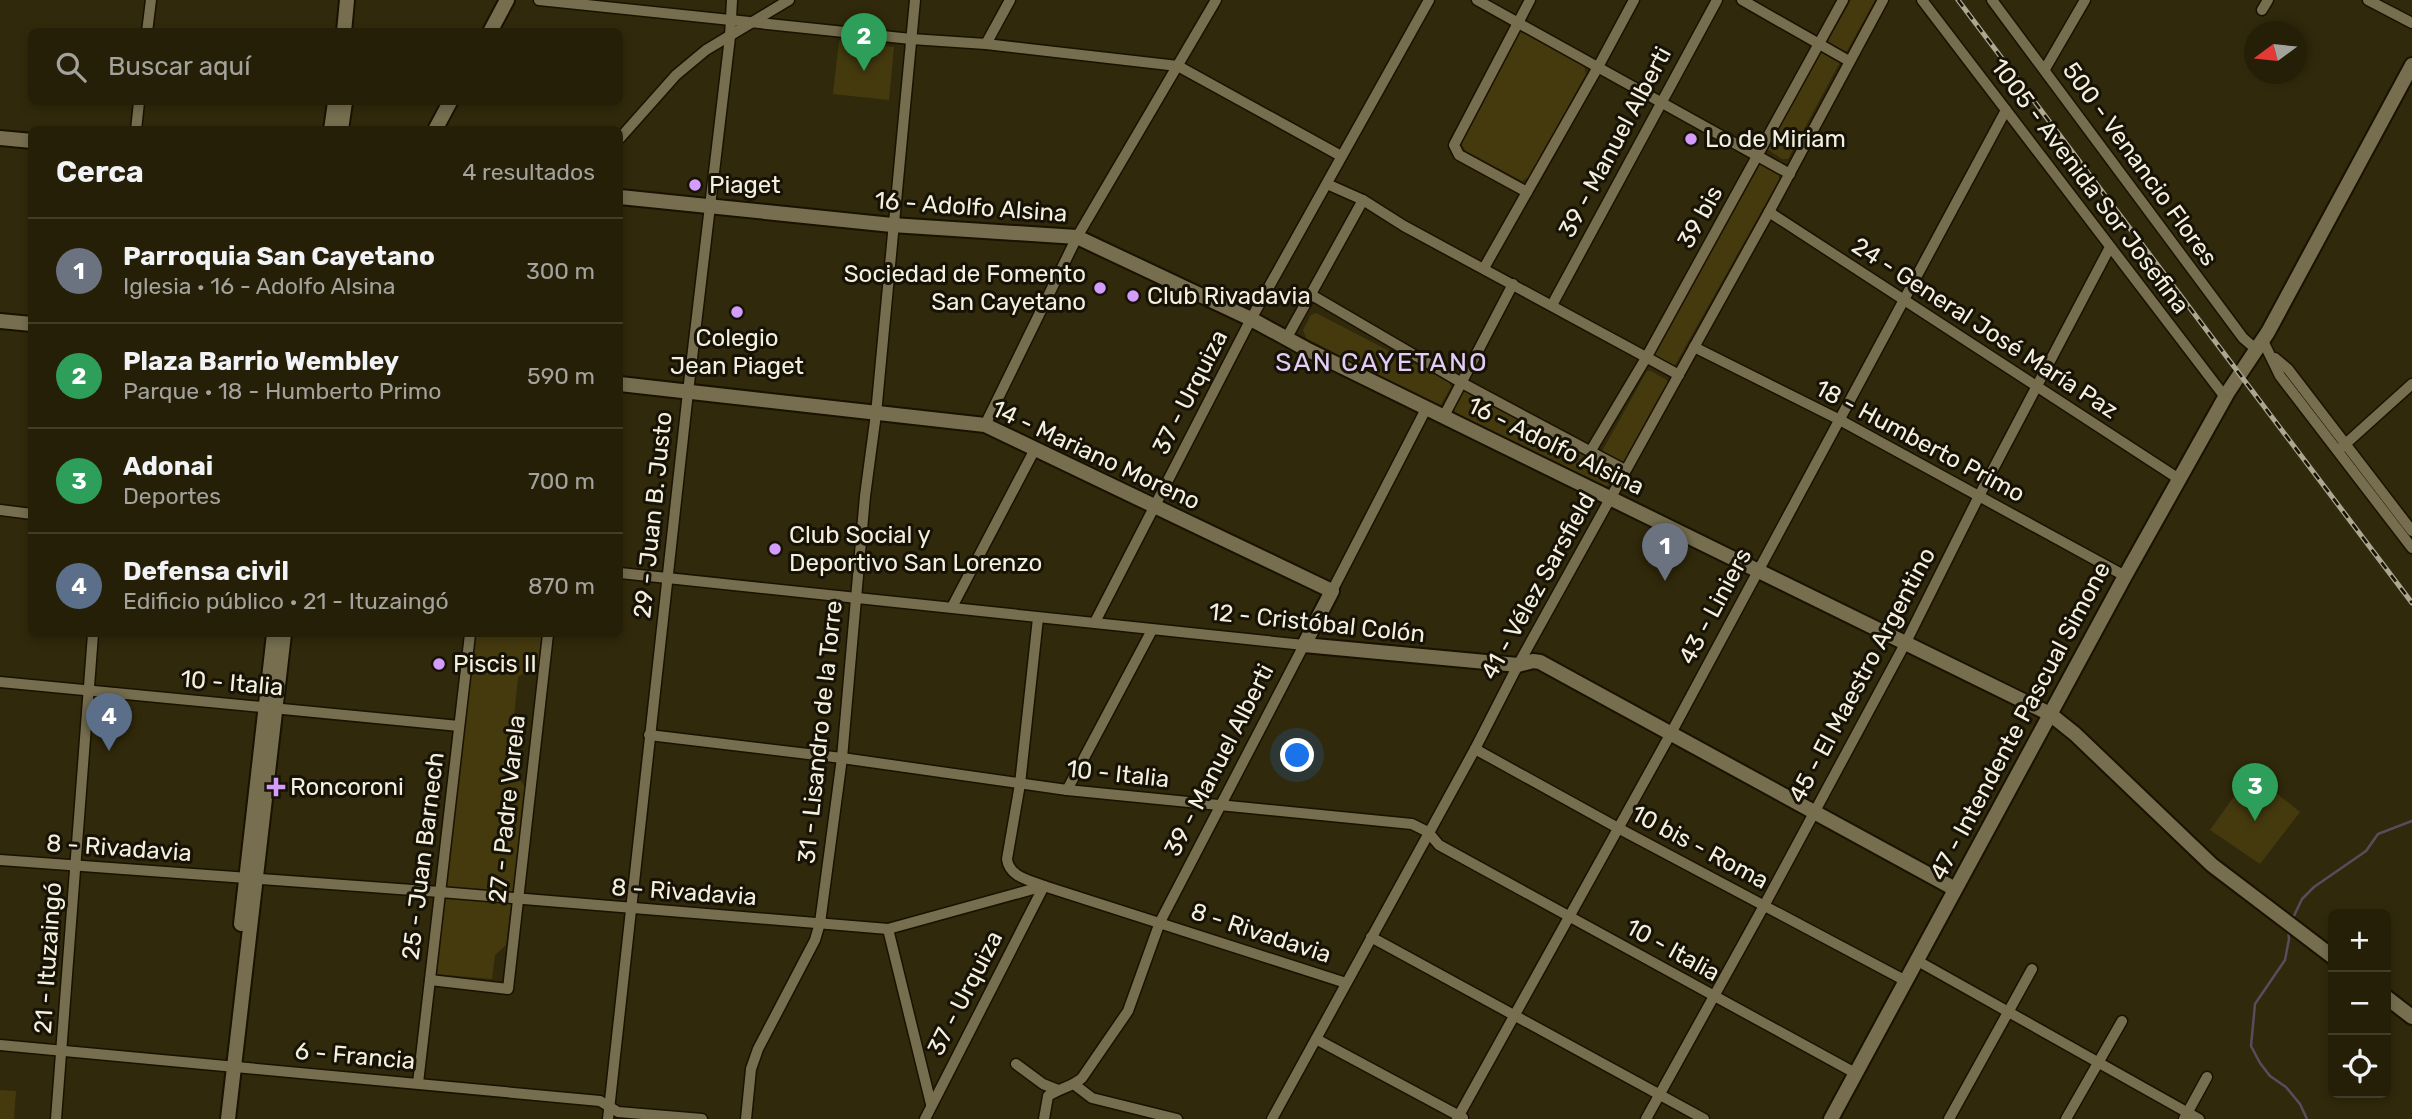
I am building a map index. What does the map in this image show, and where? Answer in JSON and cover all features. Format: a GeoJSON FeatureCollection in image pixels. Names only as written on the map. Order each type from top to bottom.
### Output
{"type":"FeatureCollection","features":[{"type":"Feature","properties":{"kind":"street"},"geometry":{"type":"LineString","coordinates":[[148,28],[151,0]]}},
{"type":"Feature","properties":{"kind":"street"},"geometry":{"type":"LineString","coordinates":[[344,28],[347,0]]}},
{"type":"Feature","properties":{"kind":"street"},"geometry":{"type":"LineString","coordinates":[[354,28],[357,0]]}},
{"type":"Feature","properties":{"kind":"street"},"geometry":{"type":"LineString","coordinates":[[491,28],[507,0]]}},
{"type":"Feature","properties":{"kind":"street"},"geometry":{"type":"LineString","coordinates":[[539,0],[911,39],[986,44],[1178,66],[1341,156]]}},
{"type":"Feature","properties":{"kind":"street","name":"29 - Juan B. Justo"},"geometry":{"type":"LineString","coordinates":[[608,1119],[732,0]]}},
{"type":"Feature","properties":{"kind":"street"},"geometry":{"type":"LineString","coordinates":[[623,135],[676,75],[706,50],[789,0]]}},
{"type":"Feature","properties":{"kind":"street","name":"31 - Lisandro de la Torre"},"geometry":{"type":"LineString","coordinates":[[746,1119],[751,1069],[758,1049],[815,940],[820,923],[842,758],[865,496],[876,414],[915,0]]}},
{"type":"Feature","properties":{"kind":"street"},"geometry":{"type":"LineString","coordinates":[[986,44],[1010,0]]}},
{"type":"Feature","properties":{"kind":"street"},"geometry":{"type":"LineString","coordinates":[[985,425],[1077,237],[1216,0]]}},
{"type":"Feature","properties":{"kind":"street","name":"37 - Urquiza"},"geometry":{"type":"LineString","coordinates":[[1095,622],[1251,319],[1429,0]]}},
{"type":"Feature","properties":{"kind":"street"},"geometry":{"type":"LineString","coordinates":[[1478,0],[1790,174]]}},
{"type":"Feature","properties":{"kind":"street"},"geometry":{"type":"LineString","coordinates":[[1527,192],[1459,155],[1454,145],[1530,0]]}},
{"type":"Feature","properties":{"kind":"street"},"geometry":{"type":"LineString","coordinates":[[1484,268],[1633,0]]}},
{"type":"Feature","properties":{"kind":"street","name":"39 - Manuel Alberti"},"geometry":{"type":"LineString","coordinates":[[1552,305],[1717,0]]}},
{"type":"Feature","properties":{"kind":"street"},"geometry":{"type":"LineString","coordinates":[[1742,0],[1849,61]]}},
{"type":"Feature","properties":{"kind":"street","name":"39 bis"},"geometry":{"type":"LineString","coordinates":[[1590,452],[1646,358],[1843,0]]}},
{"type":"Feature","properties":{"kind":"street","name":"41 - Vélez Sarsfield"},"geometry":{"type":"LineString","coordinates":[[1272,1119],[1883,0]]}},
{"type":"Feature","properties":{"kind":"street","name":"1005 - Avenida Sor Josefina"},"geometry":{"type":"LineString","coordinates":[[1922,0],[2225,397]]}},
{"type":"Feature","properties":{"kind":"street","name":"500 - Venancio Flores"},"geometry":{"type":"LineString","coordinates":[[1992,0],[2243,338],[2260,345],[2272,356],[2280,376],[2412,531]]}},
{"type":"Feature","properties":{"kind":"street"},"geometry":{"type":"LineString","coordinates":[[2045,69],[2085,0]]}},
{"type":"Feature","properties":{"kind":"street"},"geometry":{"type":"LineString","coordinates":[[2262,10],[2268,0]]}},
{"type":"Feature","properties":{"kind":"street"},"geometry":{"type":"LineString","coordinates":[[2368,0],[2412,23]]}},
{"type":"Feature","properties":{"kind":"street","name":"47 - Intendente Pascual Simone"},"geometry":{"type":"LineString","coordinates":[[1831,1119],[2125,576],[2225,397],[2260,345],[2412,65]]}},
{"type":"Feature","properties":{"kind":"street"},"geometry":{"type":"LineString","coordinates":[[136,126],[139,105]]}},
{"type":"Feature","properties":{"kind":"street"},"geometry":{"type":"LineString","coordinates":[[332,126],[335,105]]}},
{"type":"Feature","properties":{"kind":"street"},"geometry":{"type":"LineString","coordinates":[[342,126],[345,105]]}},
{"type":"Feature","properties":{"kind":"street"},"geometry":{"type":"LineString","coordinates":[[437,126],[448,105]]}},
{"type":"Feature","properties":{"kind":"street","name":"43 - Liniers"},"geometry":{"type":"LineString","coordinates":[[1460,1118],[2006,110]]}},
{"type":"Feature","properties":{"kind":"street"},"geometry":{"type":"LineString","coordinates":[[0,138],[28,141]]}},
{"type":"Feature","properties":{"kind":"street"},"geometry":{"type":"LineString","coordinates":[[1327,184],[1363,200],[1404,226],[1679,375]]}},
{"type":"Feature","properties":{"kind":"street","name":"16 - Adolfo Alsina"},"geometry":{"type":"LineString","coordinates":[[623,197],[892,225],[1077,237],[1251,319],[1286,339],[2050,714],[2212,864],[2328,953]]}},
{"type":"Feature","properties":{"kind":"street"},"geometry":{"type":"LineString","coordinates":[[1286,339],[1363,200]]}},
{"type":"Feature","properties":{"kind":"street","name":"24 - General José María Paz"},"geometry":{"type":"LineString","coordinates":[[1769,212],[2179,479]]}},
{"type":"Feature","properties":{"kind":"street","name":"45 - El Maestro Argentino"},"geometry":{"type":"LineString","coordinates":[[1646,1119],[1906,642],[1979,496],[2110,247]]}},
{"type":"Feature","properties":{"kind":"street"},"geometry":{"type":"LineString","coordinates":[[1444,416],[1513,285]]}},
{"type":"Feature","properties":{"kind":"street"},"geometry":{"type":"LineString","coordinates":[[1310,294],[1462,383],[1625,470]]}},
{"type":"Feature","properties":{"kind":"street"},"geometry":{"type":"LineString","coordinates":[[0,321],[28,324]]}},
{"type":"Feature","properties":{"kind":"street","name":"18 - Humberto Primo"},"geometry":{"type":"LineString","coordinates":[[1694,347],[1838,419],[2125,576]]}},
{"type":"Feature","properties":{"kind":"street","name":"14 - Mariano Moreno"},"geometry":{"type":"LineString","coordinates":[[623,384],[985,425],[1332,591]]}},
{"type":"Feature","properties":{"kind":"street"},"geometry":{"type":"LineString","coordinates":[[2341,448],[2412,384]]}},
{"type":"Feature","properties":{"kind":"street","name":"39 - Manuel Alberti"},"geometry":{"type":"LineString","coordinates":[[1074,1085],[1094,1062],[1128,1011],[1160,922],[1427,407]]}},
{"type":"Feature","properties":{"kind":"street","name":"500 - Venancio Flores"},"geometry":{"type":"LineString","coordinates":[[2341,448],[2412,548]]}},
{"type":"Feature","properties":{"kind":"street"},"geometry":{"type":"LineString","coordinates":[[953,607],[1035,449]]}},
{"type":"Feature","properties":{"kind":"street"},"geometry":{"type":"LineString","coordinates":[[0,510],[28,514]]}},
{"type":"Feature","properties":{"kind":"street","name":"12 - Cristóbal Colón"},"geometry":{"type":"LineString","coordinates":[[623,573],[1304,645],[1518,665],[1539,662],[1955,889]]}},
{"type":"Feature","properties":{"kind":"street"},"geometry":{"type":"LineString","coordinates":[[1038,618],[1020,784],[1007,859],[1008,867],[1013,873],[1044,886]]}},
{"type":"Feature","properties":{"kind":"street"},"geometry":{"type":"LineString","coordinates":[[1067,790],[1152,629]]}},
{"type":"Feature","properties":{"kind":"street","name":"21 - Ituzaingó"},"geometry":{"type":"LineString","coordinates":[[56,1119],[93,637]]}},
{"type":"Feature","properties":{"kind":"street"},"geometry":{"type":"LineString","coordinates":[[228,1119],[230,1065],[270,707],[274,637]]}},
{"type":"Feature","properties":{"kind":"street"},"geometry":{"type":"LineString","coordinates":[[270,707],[283,637]]}},
{"type":"Feature","properties":{"kind":"street","name":"25 - Juan Barnech"},"geometry":{"type":"LineString","coordinates":[[418,1083],[470,637]]}},
{"type":"Feature","properties":{"kind":"street","name":"27 - Padre Varela"},"geometry":{"type":"LineString","coordinates":[[430,980],[508,989],[548,637]]}},
{"type":"Feature","properties":{"kind":"street","name":"10 - Italia"},"geometry":{"type":"LineString","coordinates":[[0,682],[459,726]]}},
{"type":"Feature","properties":{"kind":"street","name":"10 - Italia"},"geometry":{"type":"LineString","coordinates":[[649,735],[842,758],[1067,790],[1412,824],[1428,832],[1439,845],[1855,1073]]}},
{"type":"Feature","properties":{"kind":"street","name":"10 bis - Roma"},"geometry":{"type":"LineString","coordinates":[[1475,749],[1906,981]]}},
{"type":"Feature","properties":{"kind":"street","name":"8 - Rivadavia"},"geometry":{"type":"LineString","coordinates":[[0,860],[440,892],[888,929],[1044,886],[1346,983]]}},
{"type":"Feature","properties":{"kind":"street","name":"37 - Urquiza"},"geometry":{"type":"LineString","coordinates":[[925,1119],[1044,886]]}},
{"type":"Feature","properties":{"kind":"street"},"geometry":{"type":"LineString","coordinates":[[888,929],[932,1104]]}},
{"type":"Feature","properties":{"kind":"street","name":"8 - Rivadavia"},"geometry":{"type":"LineString","coordinates":[[1371,937],[1704,1119]]}},
{"type":"Feature","properties":{"kind":"street"},"geometry":{"type":"LineString","coordinates":[[1916,960],[2186,1116],[2199,1119]]}},
{"type":"Feature","properties":{"kind":"street"},"geometry":{"type":"LineString","coordinates":[[1949,1119],[2032,968]]}},
{"type":"Feature","properties":{"kind":"street"},"geometry":{"type":"LineString","coordinates":[[2391,1001],[2412,1017]]}},
{"type":"Feature","properties":{"kind":"street"},"geometry":{"type":"LineString","coordinates":[[2066,1119],[2122,1021]]}},
{"type":"Feature","properties":{"kind":"street"},"geometry":{"type":"LineString","coordinates":[[1316,1039],[1460,1118]]}},
{"type":"Feature","properties":{"kind":"street","name":"6 - Francia"},"geometry":{"type":"LineString","coordinates":[[0,1045],[600,1101],[618,1112],[702,1119]]}},
{"type":"Feature","properties":{"kind":"street"},"geometry":{"type":"LineString","coordinates":[[1016,1064],[1043,1084],[1058,1090]]}},
{"type":"Feature","properties":{"kind":"street"},"geometry":{"type":"LineString","coordinates":[[219,1119],[230,1065]]}},
{"type":"Feature","properties":{"kind":"street"},"geometry":{"type":"LineString","coordinates":[[2186,1116],[2207,1077]]}},
{"type":"Feature","properties":{"kind":"street"},"geometry":{"type":"LineString","coordinates":[[1044,1119],[1048,1097],[1058,1090],[1074,1085],[1092,1098],[1177,1119]]}},
{"type":"Feature","properties":{"kind":"shaded area"},"geometry":{"type":"Polygon","coordinates":[[[1851,0],[1875,0],[1845,52],[1830,45],[1828,41],[1851,0]]]}},
{"type":"Feature","properties":{"kind":"shaded area"},"geometry":{"type":"Polygon","coordinates":[[[1521,32],[1584,65],[1586,74],[1530,176],[1522,181],[1466,151],[1460,143],[1514,38],[1521,32]]]}},
{"type":"Feature","properties":{"kind":"shaded area"},"geometry":{"type":"Polygon","coordinates":[[[839,41],[894,47],[889,100],[833,94],[839,41]]]}},
{"type":"Feature","properties":{"kind":"shaded area"},"geometry":{"type":"Polygon","coordinates":[[[1819,48],[1839,61],[1839,64],[1788,159],[1782,159],[1766,148],[1819,48]]]}},
{"type":"Feature","properties":{"kind":"shaded area"},"geometry":{"type":"Polygon","coordinates":[[[1760,161],[1779,172],[1779,180],[1674,367],[1653,357],[1653,354],[1760,161]]]}},
{"type":"Feature","properties":{"kind":"shaded area"},"geometry":{"type":"Polygon","coordinates":[[[1316,313],[1449,382],[1451,387],[1440,406],[1435,406],[1306,338],[1303,330],[1311,315],[1316,313]]]}},
{"type":"Feature","properties":{"kind":"shaded area"},"geometry":{"type":"Polygon","coordinates":[[[1647,371],[1667,380],[1668,386],[1624,464],[1601,453],[1647,371]]]}},
{"type":"Feature","properties":{"kind":"shaded area"},"geometry":{"type":"Polygon","coordinates":[[[1463,391],[1615,471],[1617,477],[1611,485],[1606,486],[1457,415],[1454,410],[1463,391]]]}},
{"type":"Feature","properties":{"kind":"shaded area"},"geometry":{"type":"Polygon","coordinates":[[[476,637],[543,637],[540,662],[518,677],[514,717],[522,730],[517,776],[526,788],[506,945],[495,955],[492,979],[436,974],[476,637]]]}},
{"type":"Feature","properties":{"kind":"shaded area"},"geometry":{"type":"Polygon","coordinates":[[[2251,773],[2300,812],[2260,864],[2210,830],[2251,773]]]}},
{"type":"Feature","properties":{"kind":"shaded area"},"geometry":{"type":"Polygon","coordinates":[[[0,1090],[16,1091],[14,1119],[0,1119],[0,1090]]]}},
{"type":"Feature","properties":{"kind":"waterway"},"geometry":{"type":"LineString","coordinates":[[2292,920],[2302,899],[2314,887],[2366,851],[2378,834],[2412,821]]}},
{"type":"Feature","properties":{"kind":"waterway"},"geometry":{"type":"LineString","coordinates":[[2288,929],[2285,960],[2255,1004],[2251,1046],[2270,1076],[2286,1087],[2300,1104],[2307,1119]]}},
{"type":"Feature","properties":{"kind":"railway"},"geometry":{"type":"LineString","coordinates":[[1958,0],[2412,603]]}},
{"type":"Feature","properties":{"kind":"place","name":"Plaza Barrio Wembley"},"geometry":{"type":"Point","coordinates":[864,71]}},
{"type":"Feature","properties":{"kind":"place","name":"Lo de Miriam"},"geometry":{"type":"Point","coordinates":[1691,139]}},
{"type":"Feature","properties":{"kind":"place","name":"Piaget"},"geometry":{"type":"Point","coordinates":[695,185]}},
{"type":"Feature","properties":{"kind":"place","name":"Sociedad de Fomento San Cayetano"},"geometry":{"type":"Point","coordinates":[1100,288]}},
{"type":"Feature","properties":{"kind":"place","name":"Club Rivadavia"},"geometry":{"type":"Point","coordinates":[1133,296]}},
{"type":"Feature","properties":{"kind":"place","name":"Colegio Jean Piaget"},"geometry":{"type":"Point","coordinates":[737,312]}},
{"type":"Feature","properties":{"kind":"place","name":"Club Social y Deportivo San Lorenzo"},"geometry":{"type":"Point","coordinates":[775,549]}},
{"type":"Feature","properties":{"kind":"place","name":"Parroquia San Cayetano"},"geometry":{"type":"Point","coordinates":[1665,581]}},
{"type":"Feature","properties":{"kind":"place","name":"Piscis II"},"geometry":{"type":"Point","coordinates":[439,664]}},
{"type":"Feature","properties":{"kind":"place","name":"Defensa civil"},"geometry":{"type":"Point","coordinates":[109,751]}},
{"type":"Feature","properties":{"kind":"place","name":"Roncoroni"},"geometry":{"type":"Point","coordinates":[276,787]}},
{"type":"Feature","properties":{"kind":"place","name":"Adonai"},"geometry":{"type":"Point","coordinates":[2255,821]}},
{"type":"Feature","properties":{"kind":"district","name":"SAN CAYETANO"},"geometry":{"type":"Point","coordinates":[1382,362]}}]}
